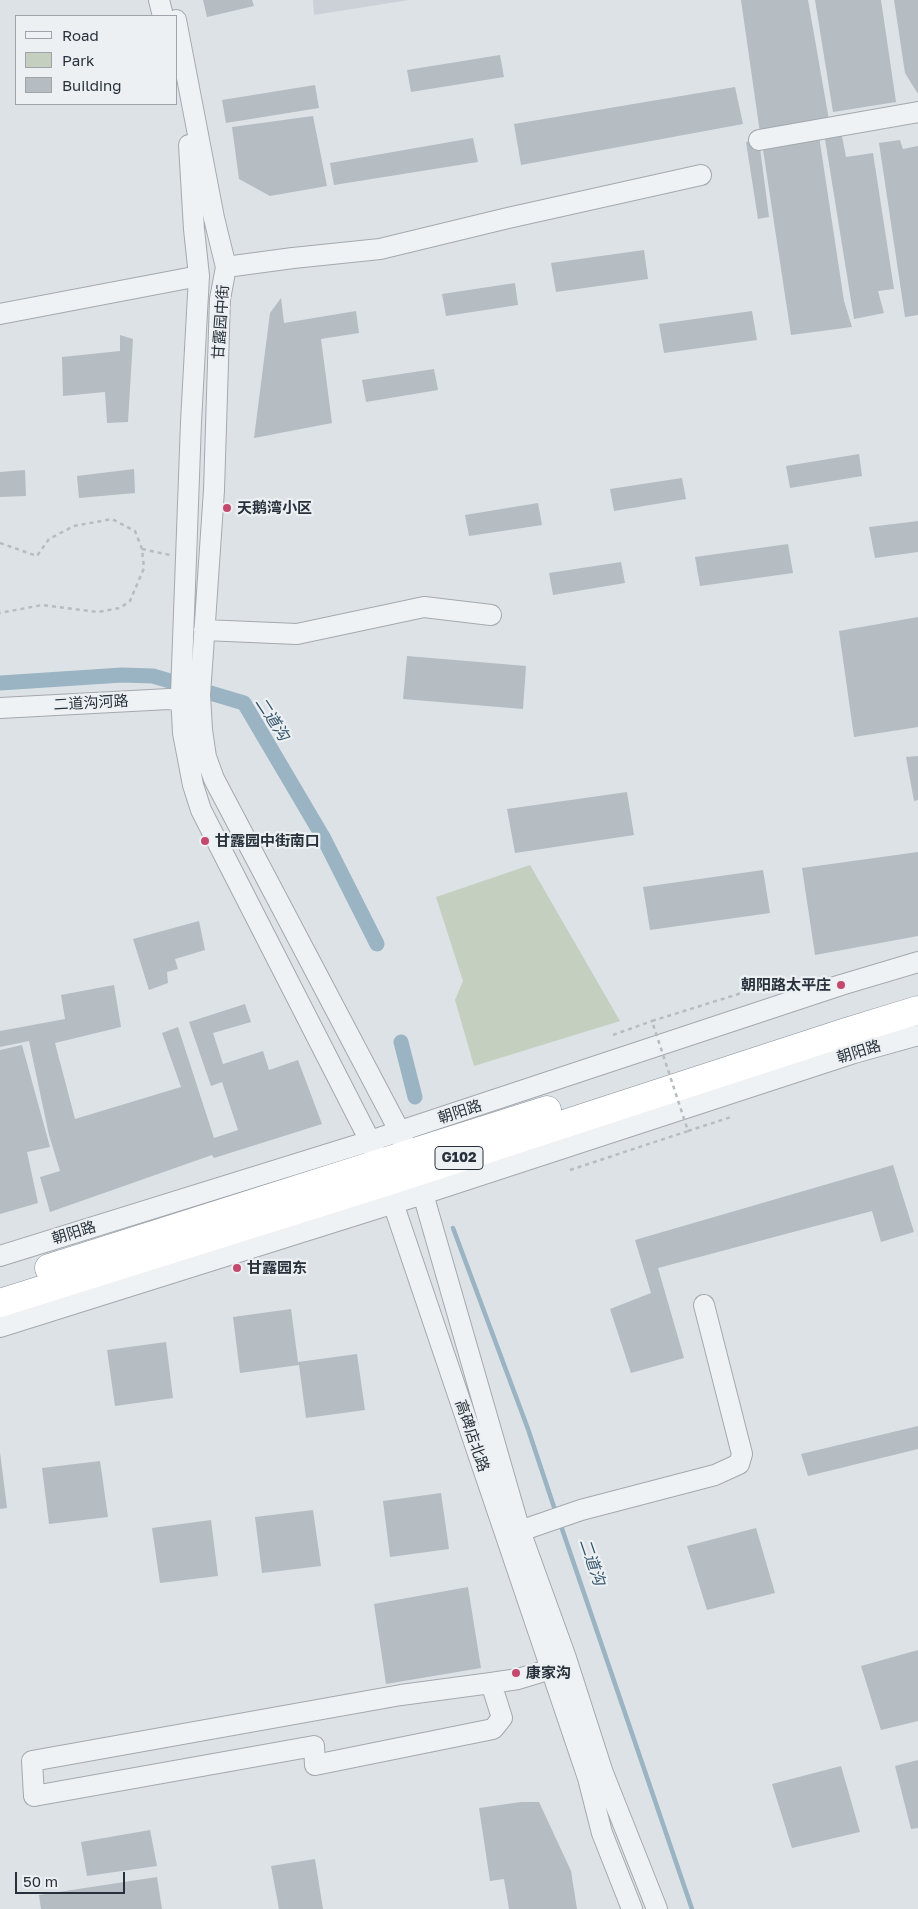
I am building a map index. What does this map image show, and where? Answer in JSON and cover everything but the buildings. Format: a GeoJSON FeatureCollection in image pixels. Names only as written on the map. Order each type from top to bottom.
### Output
{"type":"FeatureCollection","features":[{"type":"Feature","properties":{"kind":"highway","name":"朝阳路"},"geometry":{"type":"LineString","coordinates":[[411,1163],[918,995]]}},
{"type":"Feature","properties":{"kind":"highway","name":"朝阳路"},"geometry":{"type":"LineString","coordinates":[[0,1283],[382,1172],[918,1010]]}},
{"type":"Feature","properties":{"kind":"highway","name":"朝阳路"},"geometry":{"type":"LineString","coordinates":[[0,1303],[382,1172]]}},
{"type":"Feature","properties":{"kind":"street"},"geometry":{"type":"LineString","coordinates":[[159,0],[163,15]]}},
{"type":"Feature","properties":{"kind":"street","name":"甘露园中街"},"geometry":{"type":"LineString","coordinates":[[173,0],[176,15]]}},
{"type":"Feature","properties":{"kind":"street","name":"甘露园中街"},"geometry":{"type":"LineString","coordinates":[[178,29],[214,218],[226,267],[220,299],[214,490],[204,630],[188,697]]}},
{"type":"Feature","properties":{"kind":"street","name":"甘露园中街"},"geometry":{"type":"LineString","coordinates":[[178,92],[189,145],[199,276],[183,628],[188,697]]}},
{"type":"Feature","properties":{"kind":"street"},"geometry":{"type":"LineString","coordinates":[[759,140],[918,112]]}},
{"type":"Feature","properties":{"kind":"street"},"geometry":{"type":"LineString","coordinates":[[226,267],[380,249],[701,175]]}},
{"type":"Feature","properties":{"kind":"street"},"geometry":{"type":"LineString","coordinates":[[0,314],[199,276]]}},
{"type":"Feature","properties":{"kind":"street"},"geometry":{"type":"LineString","coordinates":[[204,630],[297,634],[424,607],[491,615]]}},
{"type":"Feature","properties":{"kind":"street","name":"二道沟河路"},"geometry":{"type":"LineString","coordinates":[[0,708],[188,697]]}},
{"type":"Feature","properties":{"kind":"street","name":"高碑店北路"},"geometry":{"type":"LineString","coordinates":[[188,697],[202,730],[206,757],[214,779],[411,1163],[528,1529],[558,1664]]}},
{"type":"Feature","properties":{"kind":"street","name":"高碑店北路"},"geometry":{"type":"LineString","coordinates":[[188,697],[183,733],[193,785],[201,810],[382,1172],[558,1664]]}},
{"type":"Feature","properties":{"kind":"street","name":"朝阳路"},"geometry":{"type":"LineString","coordinates":[[411,1163],[841,985],[918,962]]}},
{"type":"Feature","properties":{"kind":"street","name":"朝阳路"},"geometry":{"type":"LineString","coordinates":[[0,1256],[382,1172],[411,1163],[845,1056],[918,1035]]}},
{"type":"Feature","properties":{"kind":"street","name":"朝阳路"},"geometry":{"type":"LineString","coordinates":[[0,1327],[382,1172]]}},
{"type":"Feature","properties":{"kind":"street"},"geometry":{"type":"LineString","coordinates":[[528,1529],[581,1510],[715,1475],[739,1464],[742,1454],[704,1305]]}},
{"type":"Feature","properties":{"kind":"street"},"geometry":{"type":"LineString","coordinates":[[491,1683],[502,1718],[493,1729],[315,1765],[314,1746],[34,1796],[32,1761],[392,1697],[491,1683],[518,1680],[558,1664]]}},
{"type":"Feature","properties":{"kind":"street"},"geometry":{"type":"LineString","coordinates":[[558,1664],[602,1834],[632,1909]]}},
{"type":"Feature","properties":{"kind":"street"},"geometry":{"type":"LineString","coordinates":[[558,1664],[657,1909]]}},
{"type":"Feature","properties":{"kind":"path"},"geometry":{"type":"LineString","coordinates":[[0,543],[37,556],[49,539],[74,526],[112,519],[135,531],[142,549],[144,568],[130,601],[120,608],[98,612],[42,604],[0,613]]}},
{"type":"Feature","properties":{"kind":"path"},"geometry":{"type":"LineString","coordinates":[[142,549],[170,555],[186,554]]}},
{"type":"Feature","properties":{"kind":"path"},"geometry":{"type":"LineString","coordinates":[[613,1035],[780,981]]}},
{"type":"Feature","properties":{"kind":"path"},"geometry":{"type":"LineString","coordinates":[[652,1021],[688,1131]]}},
{"type":"Feature","properties":{"kind":"path"},"geometry":{"type":"LineString","coordinates":[[570,1170],[731,1117]]}},
{"type":"Feature","properties":{"kind":"shaded area"},"geometry":{"type":"Polygon","coordinates":[[[313,0],[409,0],[314,15],[313,0]]]}},
{"type":"Feature","properties":{"kind":"green space"},"geometry":{"type":"Polygon","coordinates":[[[530,865],[620,1021],[474,1066],[455,1000],[463,981],[436,897],[530,865]]]}},
{"type":"Feature","properties":{"kind":"waterway","name":"二道沟"},"geometry":{"type":"LineString","coordinates":[[0,683],[122,675],[153,676],[244,703],[323,837],[377,944]]}},
{"type":"Feature","properties":{"kind":"waterway","name":"二道沟"},"geometry":{"type":"LineString","coordinates":[[401,1042],[415,1097]]}},
{"type":"Feature","properties":{"kind":"waterway","name":"二道沟"},"geometry":{"type":"LineString","coordinates":[[453,1228],[528,1429],[556,1513]]}},
{"type":"Feature","properties":{"kind":"waterway","name":"二道沟"},"geometry":{"type":"LineString","coordinates":[[560,1523],[692,1909]]}},
{"type":"Feature","properties":{"kind":"place","name":"天鹅湾小区"},"geometry":{"type":"Point","coordinates":[227,508]}},
{"type":"Feature","properties":{"kind":"place","name":"甘露园中街南口"},"geometry":{"type":"Point","coordinates":[205,841]}},
{"type":"Feature","properties":{"kind":"place","name":"朝阳路太平庄"},"geometry":{"type":"Point","coordinates":[841,985]}},
{"type":"Feature","properties":{"kind":"place","name":"甘露园东"},"geometry":{"type":"Point","coordinates":[237,1268]}},
{"type":"Feature","properties":{"kind":"place","name":"康家沟"},"geometry":{"type":"Point","coordinates":[516,1673]}}]}
